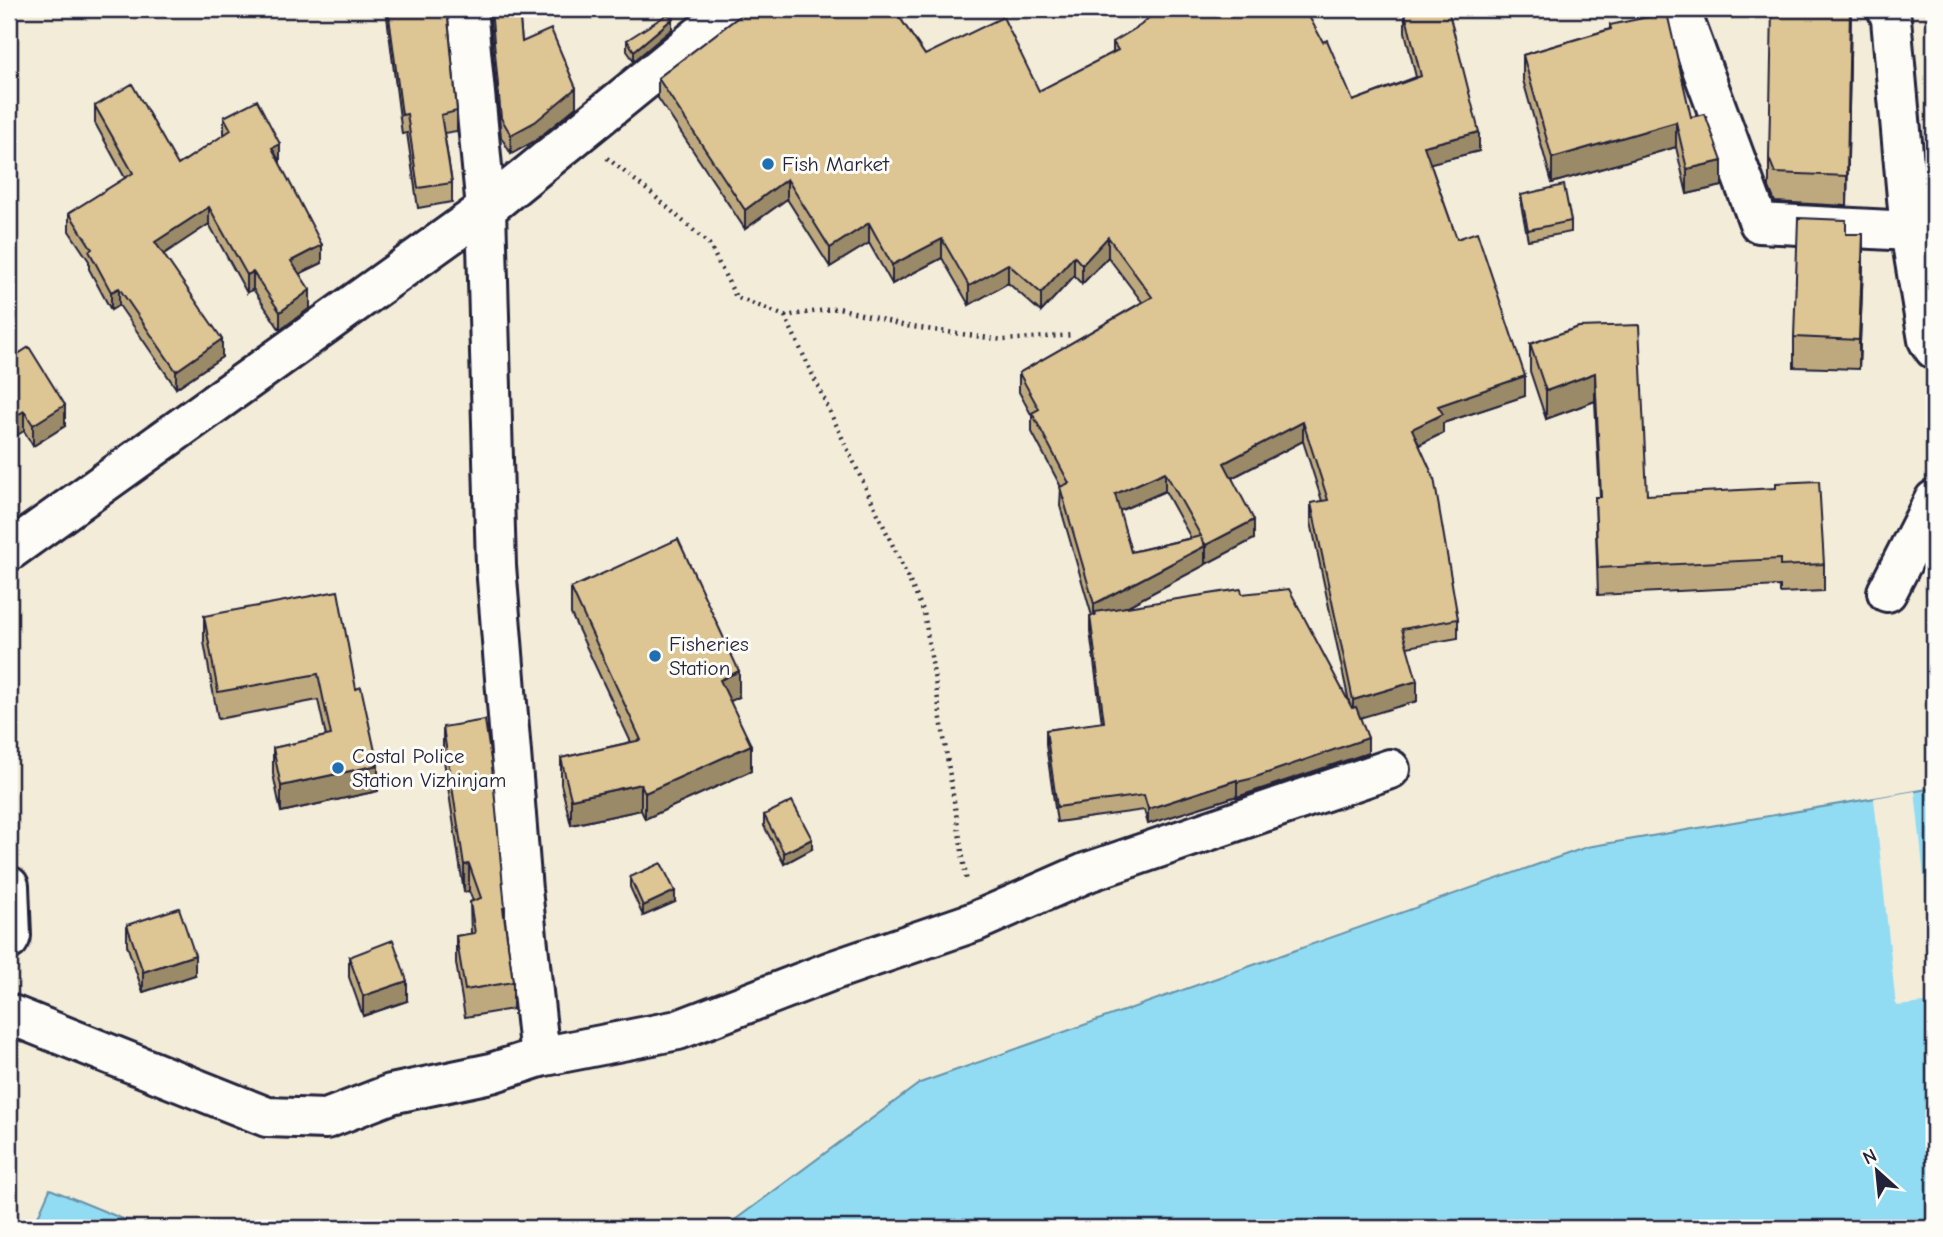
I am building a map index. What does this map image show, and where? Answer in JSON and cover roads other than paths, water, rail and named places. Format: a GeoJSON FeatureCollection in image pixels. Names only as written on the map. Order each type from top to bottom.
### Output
{"type":"FeatureCollection","features":[{"type":"Feature","properties":{"kind":"street"},"geometry":{"type":"LineString","coordinates":[[467,9],[486,209],[496,566],[522,890],[540,1056]]}},
{"type":"Feature","properties":{"kind":"street"},"geometry":{"type":"LineString","coordinates":[[9,551],[486,209],[733,9]]}},
{"type":"Feature","properties":{"kind":"street"},"geometry":{"type":"LineString","coordinates":[[1680,9],[1759,223],[1910,231]]}},
{"type":"Feature","properties":{"kind":"street"},"geometry":{"type":"LineString","coordinates":[[1886,9],[1891,19],[1910,231],[1928,340],[1934,349]]}},
{"type":"Feature","properties":{"kind":"street"},"geometry":{"type":"LineString","coordinates":[[1887,592],[1934,500]]}},
{"type":"Feature","properties":{"kind":"street"},"geometry":{"type":"LineString","coordinates":[[9,1014],[267,1117],[326,1119],[391,1094],[491,1073],[540,1056],[678,1031],[834,970],[974,922],[1088,872],[1390,769]]}},
{"type":"Feature","properties":{"kind":"street"},"geometry":{"type":"LineString","coordinates":[[9,886],[9,940]]}},
{"type":"Feature","properties":{"kind":"water"},"geometry":{"type":"Polygon","coordinates":[[[1934,788],[1934,1228],[724,1228],[920,1083],[1587,847],[1934,788]]]}},
{"type":"Feature","properties":{"kind":"water"},"geometry":{"type":"Polygon","coordinates":[[[50,1189],[145,1228],[33,1228],[50,1189]]]}},
{"type":"Feature","properties":{"kind":"place","name":"Fish Market"},"geometry":{"type":"Point","coordinates":[768,164]}},
{"type":"Feature","properties":{"kind":"place","name":"Fisheries Station"},"geometry":{"type":"Point","coordinates":[655,656]}},
{"type":"Feature","properties":{"kind":"place","name":"Costal Police Station Vizhinjam"},"geometry":{"type":"Point","coordinates":[338,768]}}]}
